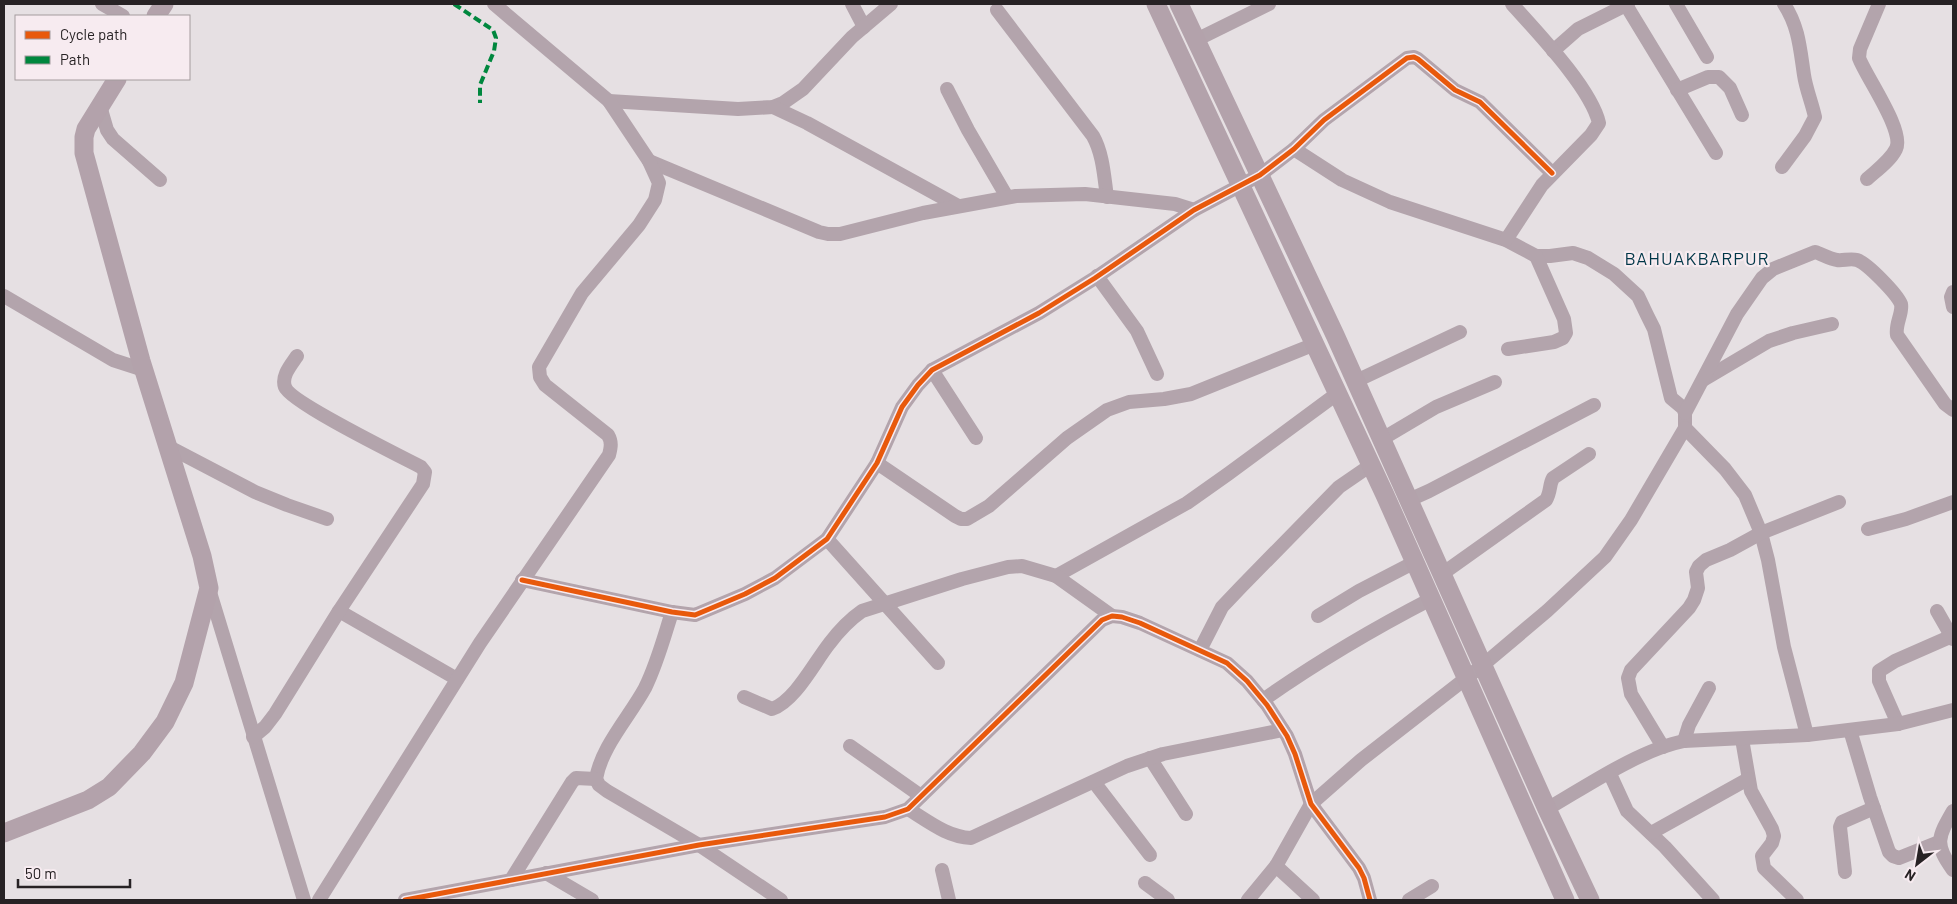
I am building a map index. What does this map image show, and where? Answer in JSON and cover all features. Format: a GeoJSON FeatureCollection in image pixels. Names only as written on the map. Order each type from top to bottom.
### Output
{"type":"FeatureCollection","features":[{"type":"Feature","properties":{"kind":"main road"},"geometry":{"type":"LineString","coordinates":[[157,15],[164,4]]}},
{"type":"Feature","properties":{"kind":"main road"},"geometry":{"type":"LineString","coordinates":[[1156,4],[1371,465],[1565,900]]}},
{"type":"Feature","properties":{"kind":"main road"},"geometry":{"type":"LineString","coordinates":[[1179,4],[1356,381],[1547,809],[1590,900]]}},
{"type":"Feature","properties":{"kind":"main road"},"geometry":{"type":"LineString","coordinates":[[4,833],[88,800],[109,787],[142,753],[165,722],[184,683],[209,588],[202,556],[144,370],[84,153],[86,129],[116,80]]}},
{"type":"Feature","properties":{"kind":"street"},"geometry":{"type":"LineString","coordinates":[[102,4],[121,15]]}},
{"type":"Feature","properties":{"kind":"street"},"geometry":{"type":"LineString","coordinates":[[319,900],[457,679],[522,580],[609,454],[611,441],[608,435],[545,385],[540,377],[539,367],[582,294],[639,226],[655,200],[659,183],[649,161],[609,101],[494,4]]}},
{"type":"Feature","properties":{"kind":"street"},"geometry":{"type":"LineString","coordinates":[[852,4],[864,27]]}},
{"type":"Feature","properties":{"kind":"street"},"geometry":{"type":"LineString","coordinates":[[609,101],[738,109],[774,107],[803,89],[864,27],[891,4]]}},
{"type":"Feature","properties":{"kind":"street"},"geometry":{"type":"LineString","coordinates":[[1196,40],[1269,4]]}},
{"type":"Feature","properties":{"kind":"street"},"geometry":{"type":"LineString","coordinates":[[1506,240],[1542,185],[1591,135],[1599,123],[1594,109],[1578,84],[1553,51],[1512,4]]}},
{"type":"Feature","properties":{"kind":"street"},"geometry":{"type":"LineString","coordinates":[[1553,51],[1578,29],[1608,8],[1627,4],[1716,153]]}},
{"type":"Feature","properties":{"kind":"street"},"geometry":{"type":"LineString","coordinates":[[1676,4],[1707,57]]}},
{"type":"Feature","properties":{"kind":"street"},"geometry":{"type":"LineString","coordinates":[[1782,167],[1808,132],[1815,117],[1804,76],[1799,34],[1792,15],[1784,4]]}},
{"type":"Feature","properties":{"kind":"street"},"geometry":{"type":"LineString","coordinates":[[1867,179],[1890,158],[1897,148],[1899,141],[1894,124],[1859,58],[1860,49],[1879,4]]}},
{"type":"Feature","properties":{"kind":"street"},"geometry":{"type":"LineString","coordinates":[[997,10],[1098,144],[1103,164],[1107,197]]}},
{"type":"Feature","properties":{"kind":"street"},"geometry":{"type":"LineString","coordinates":[[522,580],[672,612],[695,615],[745,594],[775,578],[827,539],[877,463],[902,407],[932,370],[1040,313],[1194,210],[1260,175],[1294,149],[1324,120],[1402,62],[1414,57],[1455,90],[1480,102],[1552,173]]}},
{"type":"Feature","properties":{"kind":"street"},"geometry":{"type":"LineString","coordinates":[[1677,90],[1708,77],[1719,77],[1730,88],[1742,115]]}},
{"type":"Feature","properties":{"kind":"street"},"geometry":{"type":"LineString","coordinates":[[947,89],[968,130],[1007,197]]}},
{"type":"Feature","properties":{"kind":"street"},"geometry":{"type":"LineString","coordinates":[[100,106],[107,130],[113,139],[160,180]]}},
{"type":"Feature","properties":{"kind":"street"},"geometry":{"type":"LineString","coordinates":[[774,107],[807,123],[958,206]]}},
{"type":"Feature","properties":{"kind":"street"},"geometry":{"type":"LineString","coordinates":[[1248,900],[1276,866],[1312,804],[1361,760],[1483,665],[1547,611],[1606,557],[1631,520],[1685,428],[1685,413],[1683,408],[1671,398],[1654,329],[1638,296],[1628,285],[1588,258],[1573,253],[1536,256],[1506,240],[1390,202],[1342,180],[1294,149]]}},
{"type":"Feature","properties":{"kind":"street"},"geometry":{"type":"LineString","coordinates":[[649,161],[819,232],[828,234],[840,234],[958,206],[1007,197],[1086,194],[1169,203],[1194,210]]}},
{"type":"Feature","properties":{"kind":"street"},"geometry":{"type":"LineString","coordinates":[[1685,413],[1737,314],[1762,278],[1773,268],[1815,252],[1837,260],[1857,260],[1866,265],[1881,280],[1900,302],[1897,335],[1945,404],[1953,410]]}},
{"type":"Feature","properties":{"kind":"street"},"geometry":{"type":"LineString","coordinates":[[1508,349],[1554,342],[1563,338],[1566,333],[1564,319],[1536,256]]}},
{"type":"Feature","properties":{"kind":"street"},"geometry":{"type":"LineString","coordinates":[[1097,276],[1137,331],[1157,374]]}},
{"type":"Feature","properties":{"kind":"street"},"geometry":{"type":"LineString","coordinates":[[1953,292],[1951,297],[1953,307]]}},
{"type":"Feature","properties":{"kind":"street"},"geometry":{"type":"LineString","coordinates":[[4,296],[113,360],[144,370]]}},
{"type":"Feature","properties":{"kind":"street"},"geometry":{"type":"LineString","coordinates":[[1703,380],[1769,342],[1793,333],[1832,324]]}},
{"type":"Feature","properties":{"kind":"street"},"geometry":{"type":"LineString","coordinates":[[1356,381],[1460,332]]}},
{"type":"Feature","properties":{"kind":"street"},"geometry":{"type":"LineString","coordinates":[[877,463],[954,516],[968,519],[989,506],[1067,438],[1107,410],[1129,402],[1164,399],[1191,394],[1315,344]]}},
{"type":"Feature","properties":{"kind":"street"},"geometry":{"type":"LineString","coordinates":[[253,737],[265,727],[275,714],[339,611],[423,484],[425,472],[421,467],[330,418],[288,392],[284,382],[285,375],[297,356]]}},
{"type":"Feature","properties":{"kind":"street"},"geometry":{"type":"LineString","coordinates":[[932,370],[976,438]]}},
{"type":"Feature","properties":{"kind":"street"},"geometry":{"type":"LineString","coordinates":[[1382,439],[1445,402],[1495,382]]}},
{"type":"Feature","properties":{"kind":"street"},"geometry":{"type":"LineString","coordinates":[[1056,576],[1187,502],[1338,393]]}},
{"type":"Feature","properties":{"kind":"street"},"geometry":{"type":"LineString","coordinates":[[1409,500],[1594,405]]}},
{"type":"Feature","properties":{"kind":"street"},"geometry":{"type":"LineString","coordinates":[[1685,428],[1725,469],[1745,494],[1761,533],[1768,560],[1784,648],[1807,735]]}},
{"type":"Feature","properties":{"kind":"street"},"geometry":{"type":"LineString","coordinates":[[168,447],[255,492],[327,519]]}},
{"type":"Feature","properties":{"kind":"street"},"geometry":{"type":"LineString","coordinates":[[1442,574],[1546,500],[1550,494],[1550,483],[1553,478],[1589,454]]}},
{"type":"Feature","properties":{"kind":"street"},"geometry":{"type":"LineString","coordinates":[[1200,650],[1222,607],[1338,487],[1371,465]]}},
{"type":"Feature","properties":{"kind":"street"},"geometry":{"type":"LineString","coordinates":[[1662,747],[1631,694],[1628,678],[1630,670],[1689,608],[1698,588],[1696,572],[1699,566],[1706,560],[1730,550],[1761,533],[1839,502]]}},
{"type":"Feature","properties":{"kind":"street"},"geometry":{"type":"LineString","coordinates":[[1868,529],[1906,519],[1953,502]]}},
{"type":"Feature","properties":{"kind":"street"},"geometry":{"type":"LineString","coordinates":[[827,539],[938,663]]}},
{"type":"Feature","properties":{"kind":"street"},"geometry":{"type":"LineString","coordinates":[[1318,616],[1359,591],[1415,562]]}},
{"type":"Feature","properties":{"kind":"street"},"geometry":{"type":"LineString","coordinates":[[744,697],[772,709],[780,706],[797,688],[830,642],[850,620],[862,611],[1008,567],[1022,566],[1056,576],[1112,616]]}},
{"type":"Feature","properties":{"kind":"street"},"geometry":{"type":"LineString","coordinates":[[209,588],[304,900]]}},
{"type":"Feature","properties":{"kind":"street"},"geometry":{"type":"LineString","coordinates":[[1263,700],[1310,668],[1387,622],[1431,599]]}},
{"type":"Feature","properties":{"kind":"street"},"geometry":{"type":"LineString","coordinates":[[339,611],[457,679]]}},
{"type":"Feature","properties":{"kind":"street"},"geometry":{"type":"LineString","coordinates":[[1898,724],[1879,681],[1879,671],[1895,661],[1952,637],[1937,611]]}},
{"type":"Feature","properties":{"kind":"street"},"geometry":{"type":"LineString","coordinates":[[672,612],[645,688],[605,754],[596,778],[599,784],[607,791],[699,845],[781,900]]}},
{"type":"Feature","properties":{"kind":"street"},"geometry":{"type":"LineString","coordinates":[[405,900],[699,845],[885,817],[908,809],[1102,620],[1112,616],[1140,623],[1200,650],[1227,663],[1248,681],[1283,730],[1295,754],[1312,804],[1359,868],[1370,900]]}},
{"type":"Feature","properties":{"kind":"street"},"geometry":{"type":"LineString","coordinates":[[1684,741],[1689,725],[1709,688]]}},
{"type":"Feature","properties":{"kind":"street"},"geometry":{"type":"LineString","coordinates":[[1547,809],[1643,755],[1684,741],[1807,735],[1898,724],[1953,710]]}},
{"type":"Feature","properties":{"kind":"street"},"geometry":{"type":"LineString","coordinates":[[908,809],[947,833],[960,838],[971,838],[1150,758],[1283,730]]}},
{"type":"Feature","properties":{"kind":"street"},"geometry":{"type":"LineString","coordinates":[[1850,730],[1889,852],[1893,856],[1903,856],[1939,842]]}},
{"type":"Feature","properties":{"kind":"street"},"geometry":{"type":"LineString","coordinates":[[1742,739],[1751,791],[1774,836],[1772,843],[1762,856],[1764,868],[1797,900]]}},
{"type":"Feature","properties":{"kind":"street"},"geometry":{"type":"LineString","coordinates":[[850,746],[921,796]]}},
{"type":"Feature","properties":{"kind":"street"},"geometry":{"type":"LineString","coordinates":[[1150,758],[1186,814]]}},
{"type":"Feature","properties":{"kind":"street"},"geometry":{"type":"LineString","coordinates":[[1610,774],[1627,811],[1651,832],[1713,900]]}},
{"type":"Feature","properties":{"kind":"street"},"geometry":{"type":"LineString","coordinates":[[511,880],[572,782],[576,778],[596,778]]}},
{"type":"Feature","properties":{"kind":"street"},"geometry":{"type":"LineString","coordinates":[[1651,832],[1748,779]]}},
{"type":"Feature","properties":{"kind":"street"},"geometry":{"type":"LineString","coordinates":[[1094,782],[1150,855]]}},
{"type":"Feature","properties":{"kind":"street"},"geometry":{"type":"LineString","coordinates":[[1845,872],[1840,827],[1842,822],[1874,808]]}},
{"type":"Feature","properties":{"kind":"street"},"geometry":{"type":"LineString","coordinates":[[1953,811],[1943,829],[1939,842],[1946,861],[1953,870]]}},
{"type":"Feature","properties":{"kind":"street"},"geometry":{"type":"LineString","coordinates":[[1276,866],[1313,900]]}},
{"type":"Feature","properties":{"kind":"street"},"geometry":{"type":"LineString","coordinates":[[942,870],[949,900]]}},
{"type":"Feature","properties":{"kind":"street"},"geometry":{"type":"LineString","coordinates":[[546,873],[592,900]]}},
{"type":"Feature","properties":{"kind":"street"},"geometry":{"type":"LineString","coordinates":[[1145,883],[1168,900]]}},
{"type":"Feature","properties":{"kind":"street"},"geometry":{"type":"LineString","coordinates":[[1409,900],[1432,886]]}},
{"type":"Feature","properties":{"kind":"marked path"},"geometry":{"type":"LineString","coordinates":[[454,4],[493,30],[496,38],[494,51],[480,85],[480,103]]}},
{"type":"Feature","properties":{"kind":"cycle path"},"geometry":{"type":"LineString","coordinates":[[522,580],[672,612],[695,615],[745,594],[775,578],[827,539],[877,463],[902,407],[932,370],[1039,313],[1095,278],[1194,210],[1260,175],[1294,149],[1324,120],[1407,58],[1414,57],[1418,59],[1455,90],[1480,102],[1552,173]]}},
{"type":"Feature","properties":{"kind":"cycle path"},"geometry":{"type":"LineString","coordinates":[[405,900],[699,845],[885,817],[908,809],[1102,620],[1112,616],[1140,623],[1227,663],[1247,681],[1267,705],[1287,736],[1295,754],[1311,804],[1359,868],[1370,900]]}},
{"type":"Feature","properties":{"kind":"district","name":"BAHUAKBARPUR"},"geometry":{"type":"Point","coordinates":[1697,258]}}]}
